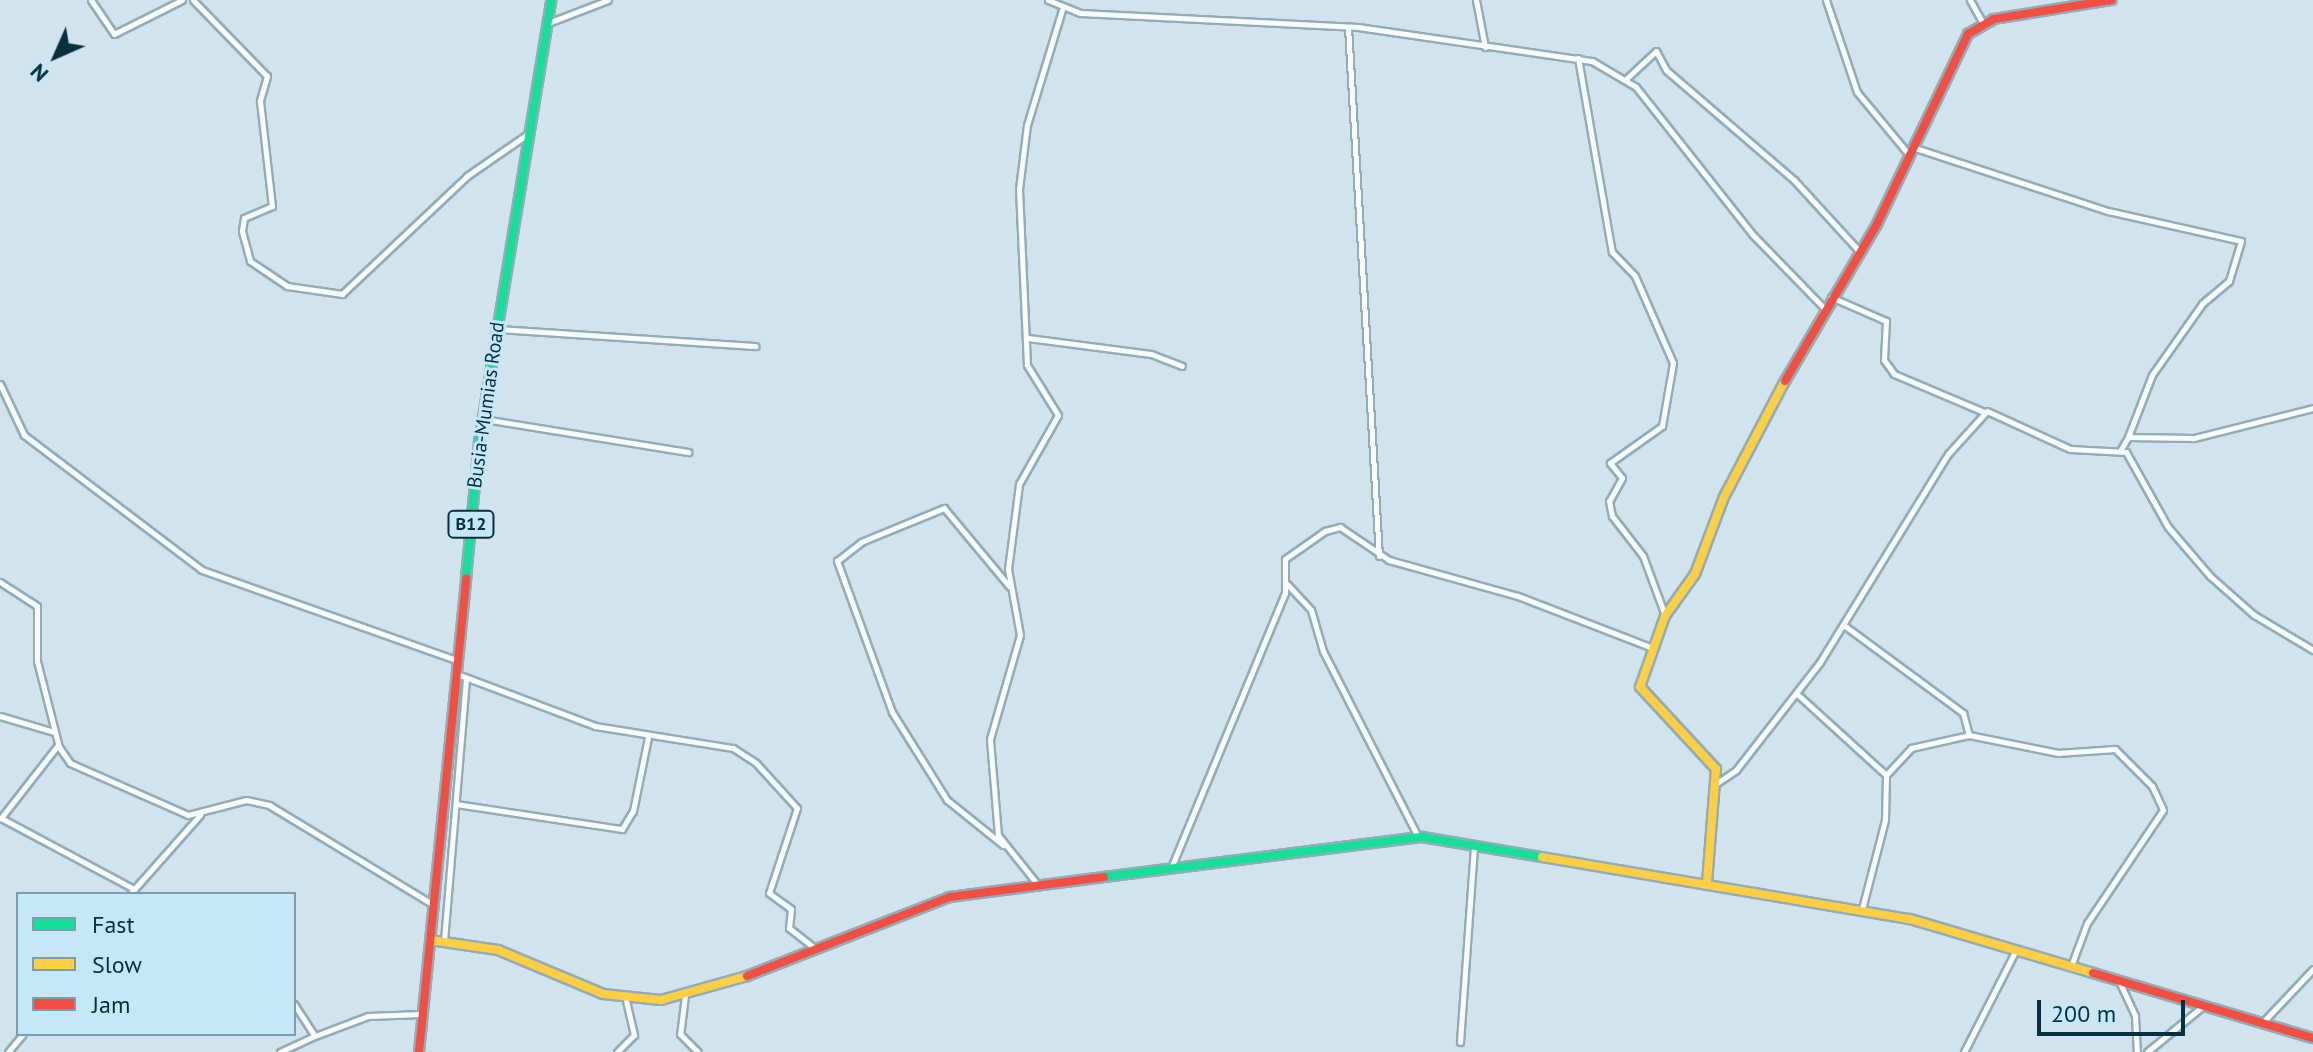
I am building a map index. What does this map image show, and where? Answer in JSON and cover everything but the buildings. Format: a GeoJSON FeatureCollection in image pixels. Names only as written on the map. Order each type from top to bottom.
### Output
{"type":"FeatureCollection","features":[{"type":"Feature","properties":{"kind":"main road","name":"Busia-Mumias Road"},"geometry":{"type":"LineString","coordinates":[[419,1052],[483,419],[551,0]]}},
{"type":"Feature","properties":{"kind":"main road"},"geometry":{"type":"LineString","coordinates":[[1707,883],[1717,783],[1715,766],[1641,689],[1665,616],[1695,574],[1724,497],[1824,308],[1860,252],[1913,152],[1949,66],[1982,22],[2111,0]]}},
{"type":"Feature","properties":{"kind":"main road"},"geometry":{"type":"LineString","coordinates":[[430,940],[498,950],[603,994],[685,995],[816,949],[933,901],[1418,837],[1862,909],[2017,949],[2313,1038]]}},
{"type":"Feature","properties":{"kind":"street"},"geometry":{"type":"LineString","coordinates":[[91,0],[114,34],[182,0]]}},
{"type":"Feature","properties":{"kind":"street"},"geometry":{"type":"LineString","coordinates":[[193,0],[267,76],[260,101],[272,206],[243,218],[242,231],[252,264],[287,286],[343,293],[467,176],[530,133]]}},
{"type":"Feature","properties":{"kind":"street"},"geometry":{"type":"LineString","coordinates":[[548,23],[608,0]]}},
{"type":"Feature","properties":{"kind":"street"},"geometry":{"type":"LineString","coordinates":[[1048,0],[1062,10],[1348,27],[1578,58],[1626,79],[1762,245],[1824,308]]}},
{"type":"Feature","properties":{"kind":"street"},"geometry":{"type":"LineString","coordinates":[[1476,0],[1485,47]]}},
{"type":"Feature","properties":{"kind":"street"},"geometry":{"type":"LineString","coordinates":[[1826,0],[1857,92],[1913,152],[2105,210],[2240,240],[2229,281],[2202,304],[2152,375],[2120,451]]}},
{"type":"Feature","properties":{"kind":"street"},"geometry":{"type":"LineString","coordinates":[[1970,0],[1982,22]]}},
{"type":"Feature","properties":{"kind":"street"},"geometry":{"type":"LineString","coordinates":[[1004,846],[993,816],[990,739],[1020,635],[1010,588],[1020,479],[1058,415],[1028,369],[1020,154],[1062,10]]}},
{"type":"Feature","properties":{"kind":"street"},"geometry":{"type":"LineString","coordinates":[[1348,27],[1379,556]]}},
{"type":"Feature","properties":{"kind":"street"},"geometry":{"type":"LineString","coordinates":[[1626,79],[1655,50],[1666,70],[1794,180],[1860,252]]}},
{"type":"Feature","properties":{"kind":"street"},"geometry":{"type":"LineString","coordinates":[[1578,58],[1612,252],[1638,282],[1673,363],[1662,426],[1610,462],[1622,478],[1609,501],[1612,516],[1643,556],[1665,616]]}},
{"type":"Feature","properties":{"kind":"street"},"geometry":{"type":"LineString","coordinates":[[1831,297],[1885,320],[1885,363],[1894,374],[2070,449],[2120,451]]}},
{"type":"Feature","properties":{"kind":"street"},"geometry":{"type":"LineString","coordinates":[[496,329],[755,346]]}},
{"type":"Feature","properties":{"kind":"street"},"geometry":{"type":"LineString","coordinates":[[1028,338],[1151,354],[1182,366]]}},
{"type":"Feature","properties":{"kind":"street"},"geometry":{"type":"LineString","coordinates":[[0,384],[24,435],[202,570],[457,660]]}},
{"type":"Feature","properties":{"kind":"street"},"geometry":{"type":"LineString","coordinates":[[2128,437],[2194,438],[2313,408]]}},
{"type":"Feature","properties":{"kind":"street"},"geometry":{"type":"LineString","coordinates":[[1717,783],[1796,693],[1845,626],[1945,458],[1984,412]]}},
{"type":"Feature","properties":{"kind":"street"},"geometry":{"type":"LineString","coordinates":[[483,419],[688,452]]}},
{"type":"Feature","properties":{"kind":"street"},"geometry":{"type":"LineString","coordinates":[[2120,451],[2210,576],[2254,615],[2313,650]]}},
{"type":"Feature","properties":{"kind":"street"},"geometry":{"type":"LineString","coordinates":[[1010,588],[944,508],[861,542],[837,561],[892,712],[944,797],[1004,846],[1038,885]]}},
{"type":"Feature","properties":{"kind":"street"},"geometry":{"type":"LineString","coordinates":[[1171,868],[1287,584],[1290,552],[1336,527],[1379,556],[1518,596],[1653,648]]}},
{"type":"Feature","properties":{"kind":"street"},"geometry":{"type":"LineString","coordinates":[[0,582],[37,606],[36,656],[58,745],[94,777],[178,813],[201,814],[246,800],[269,805],[433,904]]}},
{"type":"Feature","properties":{"kind":"street"},"geometry":{"type":"LineString","coordinates":[[1287,584],[1311,610],[1323,651],[1418,837]]}},
{"type":"Feature","properties":{"kind":"street"},"geometry":{"type":"LineString","coordinates":[[1845,626],[1963,713],[1969,735]]}},
{"type":"Feature","properties":{"kind":"street"},"geometry":{"type":"LineString","coordinates":[[456,674],[595,726],[737,749],[796,804],[769,892],[791,909],[789,928],[816,949]]}},
{"type":"Feature","properties":{"kind":"street"},"geometry":{"type":"LineString","coordinates":[[444,941],[466,678]]}},
{"type":"Feature","properties":{"kind":"street"},"geometry":{"type":"LineString","coordinates":[[1796,693],[1886,775]]}},
{"type":"Feature","properties":{"kind":"street"},"geometry":{"type":"LineString","coordinates":[[0,716],[54,732]]}},
{"type":"Feature","properties":{"kind":"street"},"geometry":{"type":"LineString","coordinates":[[1862,909],[1885,820],[1886,775],[1915,745],[1969,735],[2058,753],[2115,749],[2161,799],[2158,820],[2087,923],[2071,966]]}},
{"type":"Feature","properties":{"kind":"street"},"geometry":{"type":"LineString","coordinates":[[456,804],[624,828],[648,737]]}},
{"type":"Feature","properties":{"kind":"street"},"geometry":{"type":"LineString","coordinates":[[58,745],[1,818],[132,892],[201,814]]}},
{"type":"Feature","properties":{"kind":"street"},"geometry":{"type":"LineString","coordinates":[[1460,1042],[1474,844]]}},
{"type":"Feature","properties":{"kind":"street"},"geometry":{"type":"LineString","coordinates":[[438,859],[451,860]]}},
{"type":"Feature","properties":{"kind":"street"},"geometry":{"type":"LineString","coordinates":[[1964,1052],[2017,949]]}},
{"type":"Feature","properties":{"kind":"street"},"geometry":{"type":"LineString","coordinates":[[2262,1023],[2313,969]]}},
{"type":"Feature","properties":{"kind":"street"},"geometry":{"type":"LineString","coordinates":[[2119,981],[2135,1016],[2137,1052]]}},
{"type":"Feature","properties":{"kind":"street"},"geometry":{"type":"LineString","coordinates":[[685,995],[680,1034],[698,1052]]}},
{"type":"Feature","properties":{"kind":"street"},"geometry":{"type":"LineString","coordinates":[[617,1052],[634,1035],[626,1001]]}},
{"type":"Feature","properties":{"kind":"street"},"geometry":{"type":"LineString","coordinates":[[2147,1052],[2204,1005]]}},
{"type":"Feature","properties":{"kind":"street"},"geometry":{"type":"LineString","coordinates":[[296,1007],[315,1036]]}},
{"type":"Feature","properties":{"kind":"street"},"geometry":{"type":"LineString","coordinates":[[280,1052],[368,1016],[422,1014]]}},
{"type":"Feature","properties":{"kind":"street"},"geometry":{"type":"LineString","coordinates":[[8,1052],[21,1036]]}},
{"type":"Feature","properties":{"kind":"traffic: fast"},"geometry":{"type":"LineString","coordinates":[[466,578],[479,442],[551,0]]}},
{"type":"Feature","properties":{"kind":"traffic: fast"},"geometry":{"type":"LineString","coordinates":[[1104,877],[1422,837],[1542,857]]}},
{"type":"Feature","properties":{"kind":"traffic: slow"},"geometry":{"type":"LineString","coordinates":[[1707,883],[1716,769],[1640,687],[1665,616],[1695,574],[1724,497],[1785,381]]}},
{"type":"Feature","properties":{"kind":"traffic: slow"},"geometry":{"type":"LineString","coordinates":[[1542,857],[1910,919],[2093,973]]}},
{"type":"Feature","properties":{"kind":"traffic: slow"},"geometry":{"type":"LineString","coordinates":[[430,940],[498,950],[603,994],[661,1000],[747,976]]}},
{"type":"Feature","properties":{"kind":"traffic: jam"},"geometry":{"type":"LineString","coordinates":[[1785,381],[1877,224],[1968,34],[1994,19],[2111,0]]}},
{"type":"Feature","properties":{"kind":"traffic: jam"},"geometry":{"type":"LineString","coordinates":[[419,1052],[466,578]]}},
{"type":"Feature","properties":{"kind":"traffic: jam"},"geometry":{"type":"LineString","coordinates":[[747,976],[950,897],[1104,877]]}},
{"type":"Feature","properties":{"kind":"traffic: jam"},"geometry":{"type":"LineString","coordinates":[[2093,973],[2313,1038]]}}]}
